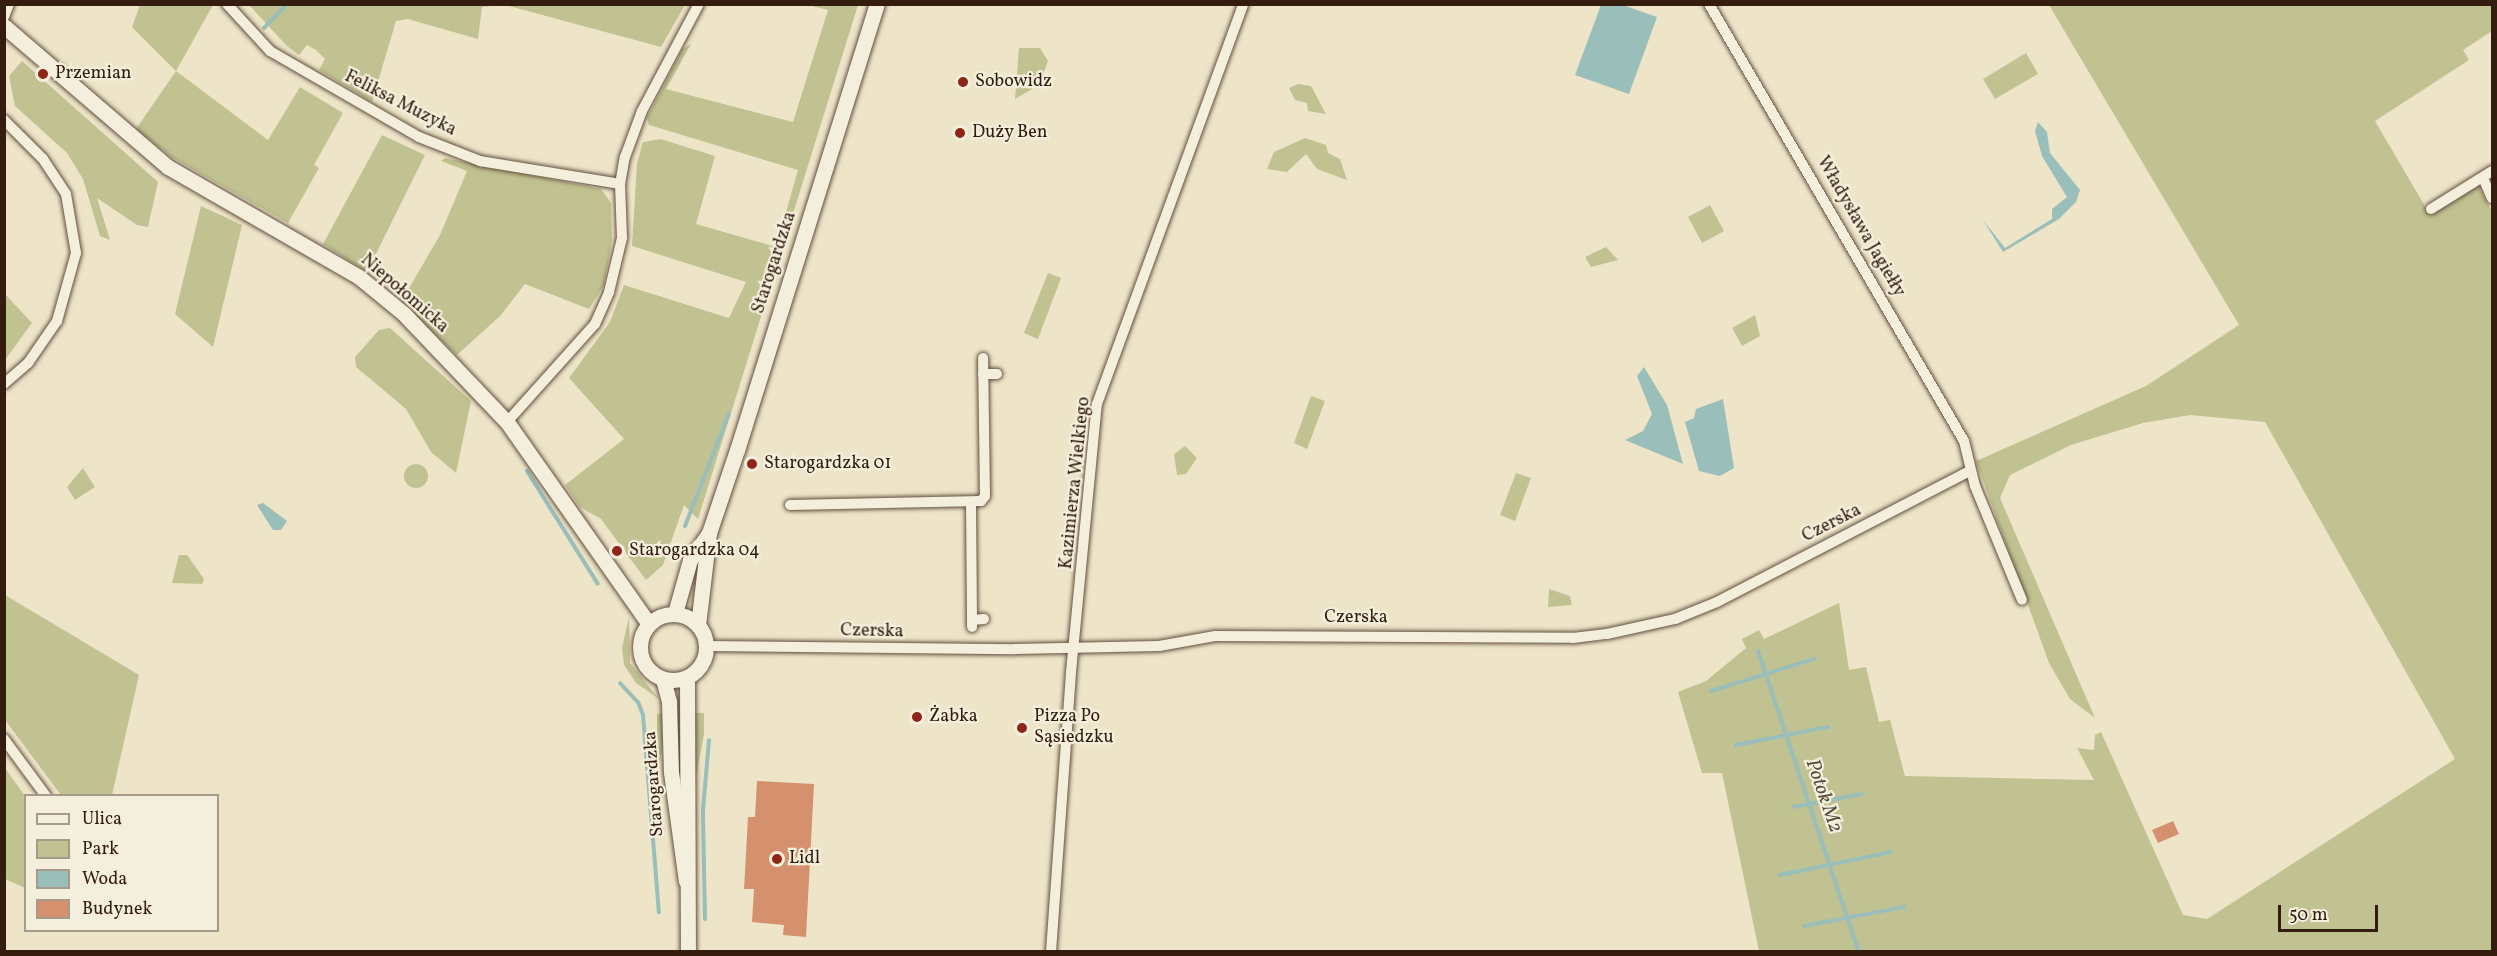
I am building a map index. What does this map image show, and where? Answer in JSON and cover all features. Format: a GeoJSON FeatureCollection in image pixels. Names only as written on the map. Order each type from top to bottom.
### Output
{"type":"FeatureCollection","features":[{"type":"Feature","properties":{"kind":"main road","name":"Starogardzka"},"geometry":{"type":"LineString","coordinates":[[698,625],[709,533],[877,4]]}},
{"type":"Feature","properties":{"kind":"main road","name":"Niepołomicka"},"geometry":{"type":"LineString","coordinates":[[4,26],[168,167],[359,277],[404,314],[507,422],[649,624]]}},
{"type":"Feature","properties":{"kind":"main road","name":"Starogardzka"},"geometry":{"type":"LineString","coordinates":[[675,614],[690,560],[709,533]]}},
{"type":"Feature","properties":{"kind":"main road"},"geometry":{"type":"LineString","coordinates":[[675,614],[698,625],[706,646],[702,665],[687,678],[663,680],[645,666],[640,656],[642,633],[649,624],[675,614]]}},
{"type":"Feature","properties":{"kind":"main road","name":"Starogardzka"},"geometry":{"type":"LineString","coordinates":[[687,678],[692,860],[688,886],[688,951]]}},
{"type":"Feature","properties":{"kind":"main road","name":"Starogardzka"},"geometry":{"type":"LineString","coordinates":[[663,680],[669,702],[680,860],[688,886]]}},
{"type":"Feature","properties":{"kind":"street"},"geometry":{"type":"LineString","coordinates":[[4,17],[9,4]]}},
{"type":"Feature","properties":{"kind":"street","name":"Feliksa Muzyka"},"geometry":{"type":"LineString","coordinates":[[227,4],[270,51],[419,137],[480,161],[550,176],[620,184]]}},
{"type":"Feature","properties":{"kind":"street"},"geometry":{"type":"LineString","coordinates":[[507,422],[595,324],[609,292],[622,238],[620,184],[642,111],[699,4]]}},
{"type":"Feature","properties":{"kind":"street","name":"Kazimierza Wielkiego"},"geometry":{"type":"LineString","coordinates":[[1051,951],[1071,672],[1077,646],[1097,404],[1243,4]]}},
{"type":"Feature","properties":{"kind":"street","name":"Władysława Jagiełły"},"geometry":{"type":"LineString","coordinates":[[1709,4],[1964,441],[1970,471],[2022,600]]}},
{"type":"Feature","properties":{"kind":"street"},"geometry":{"type":"LineString","coordinates":[[4,120],[62,186],[73,212],[76,253],[57,321],[28,363],[4,384]]}},
{"type":"Feature","properties":{"kind":"street"},"geometry":{"type":"LineString","coordinates":[[2431,209],[2488,175],[2493,198]]}},
{"type":"Feature","properties":{"kind":"street"},"geometry":{"type":"LineString","coordinates":[[790,505],[970,502],[985,496],[983,358]]}},
{"type":"Feature","properties":{"kind":"street"},"geometry":{"type":"LineString","coordinates":[[983,374],[997,374]]}},
{"type":"Feature","properties":{"kind":"street","name":"Czerska"},"geometry":{"type":"LineString","coordinates":[[706,646],[1159,646],[1215,636],[1573,638],[1617,632],[1675,619],[1717,602],[1970,471]]}},
{"type":"Feature","properties":{"kind":"street"},"geometry":{"type":"LineString","coordinates":[[970,502],[972,623],[984,619]]}},
{"type":"Feature","properties":{"kind":"street"},"geometry":{"type":"LineString","coordinates":[[4,739],[45,794]]}},
{"type":"Feature","properties":{"kind":"green space"},"geometry":{"type":"Polygon","coordinates":[[[140,5],[213,5],[176,71],[132,27],[140,5]]]}},
{"type":"Feature","properties":{"kind":"green space"},"geometry":{"type":"Polygon","coordinates":[[[249,5],[500,5],[482,7],[478,39],[408,19],[396,21],[372,102],[319,70],[325,59],[316,50],[307,45],[299,55],[287,46],[249,5]]]}},
{"type":"Feature","properties":{"kind":"green space"},"geometry":{"type":"Polygon","coordinates":[[[505,5],[685,5],[661,47],[505,5]]]}},
{"type":"Feature","properties":{"kind":"green space"},"geometry":{"type":"Polygon","coordinates":[[[808,5],[858,5],[698,519],[684,505],[663,565],[646,580],[601,519],[580,507],[565,485],[624,439],[569,378],[610,322],[624,285],[729,318],[746,282],[632,246],[637,163],[643,142],[661,139],[715,156],[696,224],[776,247],[798,170],[649,125],[647,118],[683,48],[691,44],[666,89],[793,122],[828,10],[808,5]]]}},
{"type":"Feature","properties":{"kind":"green space"},"geometry":{"type":"Polygon","coordinates":[[[2049,5],[2492,5],[2492,31],[2463,50],[2469,60],[2375,121],[2429,213],[2476,183],[2492,211],[2492,951],[1759,951],[1722,773],[1702,773],[1678,692],[1706,681],[1746,648],[1742,639],[1759,630],[1764,639],[1839,603],[1849,670],[1866,667],[1879,722],[1890,720],[1905,776],[2094,780],[2077,748],[2094,750],[2095,735],[2101,732],[2183,915],[2207,919],[2455,759],[2265,422],[2190,415],[2143,423],[2071,445],[2010,475],[2000,498],[2095,718],[2070,699],[2049,663],[1976,461],[2146,386],[2239,325],[2049,5]]]}},
{"type":"Feature","properties":{"kind":"green space"},"geometry":{"type":"Polygon","coordinates":[[[1019,48],[1040,48],[1048,61],[1039,85],[1015,99],[1019,48]]]}},
{"type":"Feature","properties":{"kind":"green space"},"geometry":{"type":"Polygon","coordinates":[[[2026,53],[2038,74],[1995,99],[1983,79],[2026,53]]]}},
{"type":"Feature","properties":{"kind":"green space"},"geometry":{"type":"Polygon","coordinates":[[[22,61],[158,182],[148,227],[137,225],[97,198],[110,240],[100,236],[83,179],[67,153],[15,106],[9,76],[22,61]]]}},
{"type":"Feature","properties":{"kind":"green space"},"geometry":{"type":"Polygon","coordinates":[[[176,71],[268,140],[300,87],[343,113],[314,165],[319,168],[288,223],[173,158],[136,129],[176,71]]]}},
{"type":"Feature","properties":{"kind":"green space"},"geometry":{"type":"Polygon","coordinates":[[[1298,84],[1311,86],[1326,114],[1308,111],[1307,103],[1295,100],[1289,88],[1298,84]]]}},
{"type":"Feature","properties":{"kind":"green space"},"geometry":{"type":"Polygon","coordinates":[[[382,135],[425,155],[367,272],[323,244],[382,135]]]}},
{"type":"Feature","properties":{"kind":"green space"},"geometry":{"type":"Polygon","coordinates":[[[1305,138],[1326,145],[1328,153],[1340,159],[1347,180],[1317,169],[1306,154],[1287,172],[1267,169],[1274,152],[1305,138]]]}},
{"type":"Feature","properties":{"kind":"green space"},"geometry":{"type":"Polygon","coordinates":[[[445,158],[601,189],[611,203],[612,240],[604,285],[589,309],[525,284],[500,316],[457,355],[401,302],[440,235],[467,171],[441,161],[445,158]]]}},
{"type":"Feature","properties":{"kind":"green space"},"geometry":{"type":"Polygon","coordinates":[[[1710,205],[1724,231],[1702,243],[1688,217],[1710,205]]]}},
{"type":"Feature","properties":{"kind":"green space"},"geometry":{"type":"Polygon","coordinates":[[[201,206],[242,225],[213,347],[175,314],[201,206]]]}},
{"type":"Feature","properties":{"kind":"green space"},"geometry":{"type":"Polygon","coordinates":[[[1606,247],[1618,260],[1591,267],[1585,257],[1606,247]]]}},
{"type":"Feature","properties":{"kind":"green space"},"geometry":{"type":"Polygon","coordinates":[[[1048,273],[1061,278],[1038,339],[1024,333],[1048,273]]]}},
{"type":"Feature","properties":{"kind":"green space"},"geometry":{"type":"Polygon","coordinates":[[[5,294],[32,323],[5,360],[5,294]]]}},
{"type":"Feature","properties":{"kind":"green space"},"geometry":{"type":"Polygon","coordinates":[[[1755,315],[1760,336],[1742,346],[1732,328],[1755,315]]]}},
{"type":"Feature","properties":{"kind":"green space"},"geometry":{"type":"Polygon","coordinates":[[[390,328],[471,401],[456,473],[431,452],[406,409],[356,367],[355,357],[379,330],[390,328]]]}},
{"type":"Feature","properties":{"kind":"green space"},"geometry":{"type":"Polygon","coordinates":[[[1311,396],[1325,401],[1307,449],[1294,443],[1311,396]]]}},
{"type":"Feature","properties":{"kind":"green space"},"geometry":{"type":"Polygon","coordinates":[[[1185,446],[1197,458],[1186,474],[1177,475],[1174,454],[1185,446]]]}},
{"type":"Feature","properties":{"kind":"green space"},"geometry":{"type":"Polygon","coordinates":[[[416,464],[424,468],[428,476],[424,484],[416,488],[408,484],[404,476],[408,468],[416,464]]]}},
{"type":"Feature","properties":{"kind":"green space"},"geometry":{"type":"Polygon","coordinates":[[[83,468],[95,487],[75,500],[67,487],[83,468]]]}},
{"type":"Feature","properties":{"kind":"green space"},"geometry":{"type":"Polygon","coordinates":[[[1516,473],[1531,478],[1515,521],[1500,515],[1516,473]]]}},
{"type":"Feature","properties":{"kind":"green space"},"geometry":{"type":"Polygon","coordinates":[[[179,555],[187,555],[204,579],[202,584],[172,583],[179,555]]]}},
{"type":"Feature","properties":{"kind":"green space"},"geometry":{"type":"Polygon","coordinates":[[[1549,589],[1570,596],[1572,605],[1548,607],[1549,589]]]}},
{"type":"Feature","properties":{"kind":"green space"},"geometry":{"type":"Polygon","coordinates":[[[5,595],[139,675],[112,794],[60,794],[5,720],[5,595]]]}},
{"type":"Feature","properties":{"kind":"green space"},"geometry":{"type":"Polygon","coordinates":[[[629,617],[630,663],[659,699],[636,683],[624,665],[622,648],[629,617]]]}},
{"type":"Feature","properties":{"kind":"green space"},"geometry":{"type":"Polygon","coordinates":[[[662,713],[665,732],[657,779],[657,714],[662,713]]]}},
{"type":"Feature","properties":{"kind":"green space"},"geometry":{"type":"Polygon","coordinates":[[[695,713],[704,713],[704,735],[695,781],[695,713]]]}},
{"type":"Feature","properties":{"kind":"green space"},"geometry":{"type":"Polygon","coordinates":[[[5,768],[24,795],[24,888],[5,879],[5,768]]]}},
{"type":"Feature","properties":{"kind":"water"},"geometry":{"type":"Polygon","coordinates":[[[1601,5],[1623,5],[1657,17],[1629,94],[1575,75],[1601,5]]]}},
{"type":"Feature","properties":{"kind":"water"},"geometry":{"type":"Polygon","coordinates":[[[2038,122],[2047,132],[2050,153],[2080,190],[2076,202],[2059,219],[2003,252],[1983,220],[2005,248],[2052,219],[2052,209],[2067,197],[2042,156],[2035,131],[2038,122]]]}},
{"type":"Feature","properties":{"kind":"water"},"geometry":{"type":"Polygon","coordinates":[[[1644,367],[1667,405],[1683,464],[1625,440],[1643,431],[1652,414],[1637,376],[1644,367]]]}},
{"type":"Feature","properties":{"kind":"water"},"geometry":{"type":"Polygon","coordinates":[[[1723,399],[1734,468],[1720,476],[1699,471],[1685,422],[1694,418],[1696,409],[1723,399]]]}},
{"type":"Feature","properties":{"kind":"water"},"geometry":{"type":"Polygon","coordinates":[[[263,503],[287,521],[281,530],[273,530],[257,505],[263,503]]]}},
{"type":"Feature","properties":{"kind":"building","name":"Lidl"},"geometry":{"type":"Polygon","coordinates":[[[757,781],[814,784],[806,937],[783,935],[784,925],[752,922],[754,889],[744,889],[748,817],[755,817],[757,781]]]}},
{"type":"Feature","properties":{"kind":"building"},"geometry":{"type":"Polygon","coordinates":[[[2173,821],[2179,834],[2158,843],[2152,830],[2173,821]]]}},
{"type":"Feature","properties":{"kind":"waterway"},"geometry":{"type":"LineString","coordinates":[[264,28],[287,4]]}},
{"type":"Feature","properties":{"kind":"waterway"},"geometry":{"type":"LineString","coordinates":[[685,526],[729,414]]}},
{"type":"Feature","properties":{"kind":"waterway"},"geometry":{"type":"LineString","coordinates":[[527,471],[598,584]]}},
{"type":"Feature","properties":{"kind":"waterway","name":"Potok M2"},"geometry":{"type":"LineString","coordinates":[[1758,651],[1859,952]]}},
{"type":"Feature","properties":{"kind":"waterway","name":"Potok M2"},"geometry":{"type":"LineString","coordinates":[[1711,691],[1814,659]]}},
{"type":"Feature","properties":{"kind":"waterway"},"geometry":{"type":"LineString","coordinates":[[620,683],[638,702],[643,715],[659,912]]}},
{"type":"Feature","properties":{"kind":"waterway"},"geometry":{"type":"LineString","coordinates":[[1736,745],[1828,727]]}},
{"type":"Feature","properties":{"kind":"waterway"},"geometry":{"type":"LineString","coordinates":[[705,919],[703,810],[709,740]]}},
{"type":"Feature","properties":{"kind":"waterway"},"geometry":{"type":"LineString","coordinates":[[1793,807],[1862,794]]}},
{"type":"Feature","properties":{"kind":"waterway"},"geometry":{"type":"LineString","coordinates":[[1780,875],[1891,852]]}},
{"type":"Feature","properties":{"kind":"waterway"},"geometry":{"type":"LineString","coordinates":[[1804,926],[1904,907]]}},
{"type":"Feature","properties":{"kind":"place","name":"Przemian"},"geometry":{"type":"Point","coordinates":[43,74]}},
{"type":"Feature","properties":{"kind":"place","name":"Sobowidz"},"geometry":{"type":"Point","coordinates":[963,82]}},
{"type":"Feature","properties":{"kind":"place","name":"Duży Ben"},"geometry":{"type":"Point","coordinates":[960,133]}},
{"type":"Feature","properties":{"kind":"place","name":"Starogardzka 01"},"geometry":{"type":"Point","coordinates":[752,464]}},
{"type":"Feature","properties":{"kind":"place","name":"Starogardzka 04"},"geometry":{"type":"Point","coordinates":[617,551]}},
{"type":"Feature","properties":{"kind":"place","name":"Żabka"},"geometry":{"type":"Point","coordinates":[917,717]}},
{"type":"Feature","properties":{"kind":"place","name":"Pizza Po Sąsiedzku"},"geometry":{"type":"Point","coordinates":[1022,728]}},
{"type":"Feature","properties":{"kind":"place","name":"Lidl"},"geometry":{"type":"Point","coordinates":[777,859]}}]}
